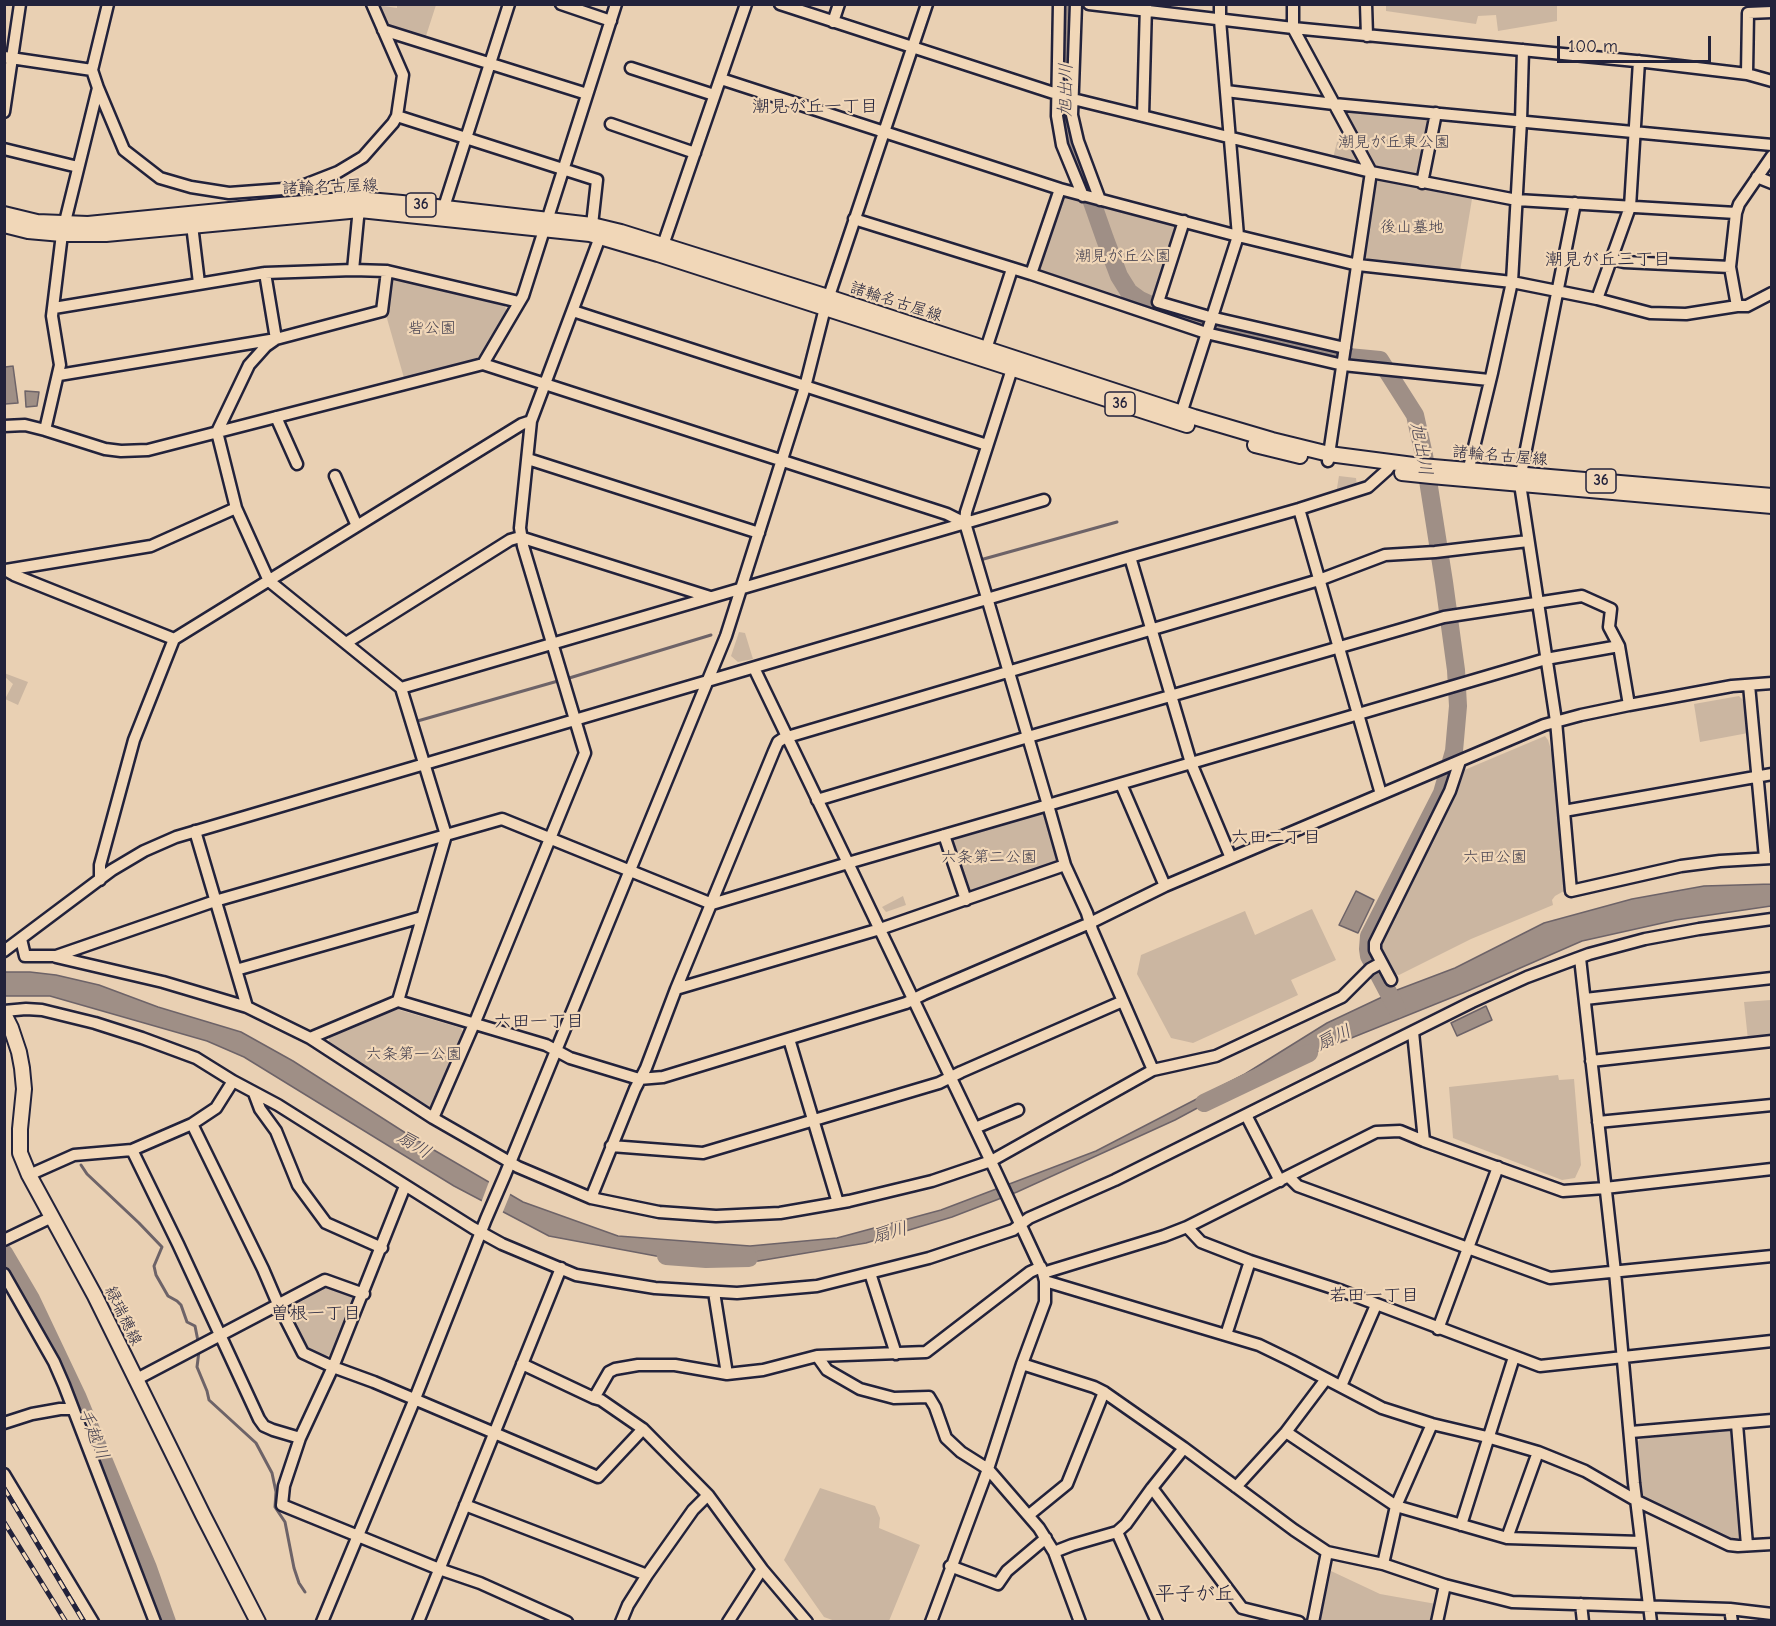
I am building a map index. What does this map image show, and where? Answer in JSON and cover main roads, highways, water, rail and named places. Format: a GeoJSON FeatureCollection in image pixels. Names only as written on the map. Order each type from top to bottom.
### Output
{"type":"FeatureCollection","features":[{"type":"Feature","properties":{"kind":"main road","name":"諸輪名古屋線"},"geometry":{"type":"LineString","coordinates":[[4,225],[28,231],[280,205],[357,200],[444,207],[546,224],[600,237],[826,303],[986,350],[1277,451],[1390,467],[1772,506]]}},
{"type":"Feature","properties":{"kind":"main road","name":"諸輪名古屋線"},"geometry":{"type":"LineString","coordinates":[[4,214],[63,228],[106,234],[360,210],[546,224],[592,225],[663,245],[1012,369],[1180,418]]}},
{"type":"Feature","properties":{"kind":"main road","name":"諸輪名古屋線"},"geometry":{"type":"LineString","coordinates":[[1521,479],[1772,496]]}},
{"type":"Feature","properties":{"kind":"main road","name":"緑瑞穂線"},"geometry":{"type":"LineString","coordinates":[[4,1013],[19,1052],[22,1068],[24,1089],[20,1153],[29,1175],[89,1286],[258,1622]]}},
{"type":"Feature","properties":{"kind":"water"},"geometry":{"type":"Polygon","coordinates":[[[13,366],[18,403],[5,404],[5,367],[13,366]]]}},
{"type":"Feature","properties":{"kind":"water"},"geometry":{"type":"Polygon","coordinates":[[[25,391],[39,392],[37,406],[26,407],[25,391]]]}},
{"type":"Feature","properties":{"kind":"water","name":"扇川"},"geometry":{"type":"Polygon","coordinates":[[[1772,884],[1771,906],[1676,920],[1582,941],[1463,993],[1257,1076],[1175,1120],[1017,1192],[952,1217],[866,1243],[758,1261],[656,1256],[549,1236],[454,1186],[244,1057],[207,1041],[50,996],[5,996],[4,972],[56,975],[99,985],[158,1007],[241,1032],[293,1061],[415,1139],[523,1202],[618,1236],[750,1246],[837,1238],[941,1210],[1096,1151],[1245,1074],[1327,1023],[1397,990],[1455,968],[1544,923],[1632,899],[1704,886],[1772,884]]]}},
{"type":"Feature","properties":{"kind":"water"},"geometry":{"type":"Polygon","coordinates":[[[1356,891],[1374,900],[1358,933],[1339,925],[1356,891]]]}},
{"type":"Feature","properties":{"kind":"water"},"geometry":{"type":"Polygon","coordinates":[[[1486,1006],[1492,1020],[1457,1036],[1451,1023],[1486,1006]]]}},
{"type":"Feature","properties":{"kind":"waterway","name":"旭出川"},"geometry":{"type":"LineString","coordinates":[[1067,4],[1064,105],[1066,128],[1119,276],[1129,292],[1153,306],[1202,322],[1338,356],[1380,360],[1415,415],[1424,455],[1444,582],[1456,670],[1458,706],[1454,751],[1442,793],[1369,936],[1369,956],[1397,1009]]}},
{"type":"Feature","properties":{"kind":"waterway"},"geometry":{"type":"LineString","coordinates":[[980,560],[1117,522]]}},
{"type":"Feature","properties":{"kind":"waterway"},"geometry":{"type":"LineString","coordinates":[[566,679],[711,635]]}},
{"type":"Feature","properties":{"kind":"waterway"},"geometry":{"type":"LineString","coordinates":[[414,722],[558,681]]}},
{"type":"Feature","properties":{"kind":"waterway","name":"扇川"},"geometry":{"type":"LineString","coordinates":[[1204,1103],[1309,1053]]}},
{"type":"Feature","properties":{"kind":"waterway"},"geometry":{"type":"LineString","coordinates":[[81,1165],[87,1174],[162,1247],[154,1266],[156,1275],[168,1296],[181,1305],[187,1322],[195,1326],[198,1341]]}},
{"type":"Feature","properties":{"kind":"waterway","name":"手越川"},"geometry":{"type":"LineString","coordinates":[[4,1253],[31,1299],[77,1396],[148,1568],[167,1622]]}},
{"type":"Feature","properties":{"kind":"waterway","name":"扇川"},"geometry":{"type":"LineString","coordinates":[[666,1256],[706,1259],[749,1258]]}},
{"type":"Feature","properties":{"kind":"waterway"},"geometry":{"type":"LineString","coordinates":[[199,1351],[197,1367],[209,1400],[256,1443],[272,1473],[276,1492],[275,1507],[285,1522],[294,1568],[305,1592]]}},
{"type":"Feature","properties":{"kind":"railway"},"geometry":{"type":"LineString","coordinates":[[4,1488],[84,1622]]}},
{"type":"Feature","properties":{"kind":"railway"},"geometry":{"type":"LineString","coordinates":[[4,1522],[66,1622]]}},
{"type":"Feature","properties":{"kind":"district","name":"潮見が丘一丁目"},"geometry":{"type":"Point","coordinates":[815,107]}},
{"type":"Feature","properties":{"kind":"district","name":"潮見が丘三丁目"},"geometry":{"type":"Point","coordinates":[1608,260]}},
{"type":"Feature","properties":{"kind":"district","name":"六田二丁目"},"geometry":{"type":"Point","coordinates":[1276,838]}},
{"type":"Feature","properties":{"kind":"district","name":"六田一丁目"},"geometry":{"type":"Point","coordinates":[539,1022]}},
{"type":"Feature","properties":{"kind":"district","name":"若田一丁目"},"geometry":{"type":"Point","coordinates":[1374,1296]}},
{"type":"Feature","properties":{"kind":"district","name":"曽根一丁目"},"geometry":{"type":"Point","coordinates":[316,1314]}},
{"type":"Feature","properties":{"kind":"district","name":"平子が丘"},"geometry":{"type":"Point","coordinates":[1195,1594]}},
{"type":"Feature","properties":{"kind":"park label","name":"潮見が丘東公園"},"geometry":{"type":"Point","coordinates":[1394,142]}},
{"type":"Feature","properties":{"kind":"park label","name":"後山墓地"},"geometry":{"type":"Point","coordinates":[1412,227]}},
{"type":"Feature","properties":{"kind":"park label","name":"潮見が丘公園"},"geometry":{"type":"Point","coordinates":[1123,256]}},
{"type":"Feature","properties":{"kind":"park label","name":"砦公園"},"geometry":{"type":"Point","coordinates":[432,328]}},
{"type":"Feature","properties":{"kind":"park label","name":"六条第二公園"},"geometry":{"type":"Point","coordinates":[989,857]}},
{"type":"Feature","properties":{"kind":"park label","name":"六田公園"},"geometry":{"type":"Point","coordinates":[1495,857]}},
{"type":"Feature","properties":{"kind":"park label","name":"六条第一公園"},"geometry":{"type":"Point","coordinates":[414,1054]}}]}
